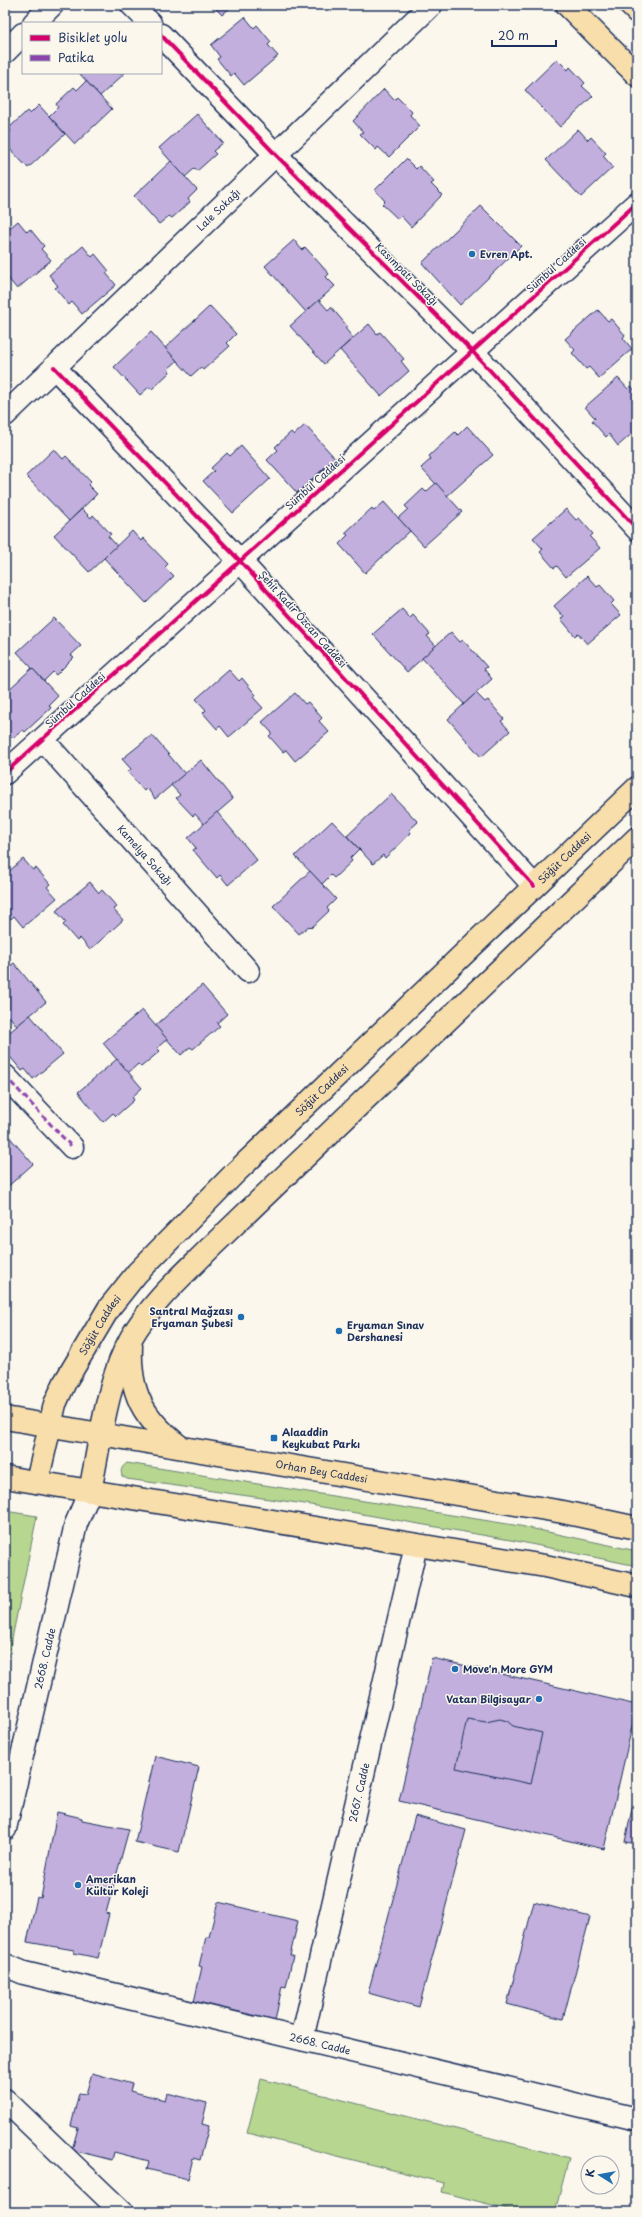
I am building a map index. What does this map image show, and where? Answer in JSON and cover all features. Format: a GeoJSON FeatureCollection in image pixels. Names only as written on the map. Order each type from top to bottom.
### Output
{"type":"FeatureCollection","features":[{"type":"Feature","properties":{"kind":"main road"},"geometry":{"type":"LineString","coordinates":[[566,5],[637,76]]}},
{"type":"Feature","properties":{"kind":"main road"},"geometry":{"type":"LineString","coordinates":[[630,5],[637,12]]}},
{"type":"Feature","properties":{"kind":"main road","name":"Söğüt Caddesi"},"geometry":{"type":"LineString","coordinates":[[37,1482],[55,1404],[76,1360],[109,1308],[137,1273],[234,1174],[637,788]]}},
{"type":"Feature","properties":{"kind":"main road"},"geometry":{"type":"LineString","coordinates":[[90,1491],[118,1368],[132,1338],[146,1316],[205,1253],[637,838]]}},
{"type":"Feature","properties":{"kind":"main road"},"geometry":{"type":"LineString","coordinates":[[132,1338],[130,1368],[135,1393],[146,1414],[161,1432],[180,1447]]}},
{"type":"Feature","properties":{"kind":"main road","name":"Orhan Bey Caddesi"},"geometry":{"type":"LineString","coordinates":[[5,1418],[563,1512],[637,1528]]}},
{"type":"Feature","properties":{"kind":"main road"},"geometry":{"type":"LineString","coordinates":[[5,1477],[545,1566],[637,1586]]}},
{"type":"Feature","properties":{"kind":"street"},"geometry":{"type":"LineString","coordinates":[[35,22],[52,5]]}},
{"type":"Feature","properties":{"kind":"street"},"geometry":{"type":"LineString","coordinates":[[132,5],[149,22]]}},
{"type":"Feature","properties":{"kind":"street","name":"Lale Sokağı"},"geometry":{"type":"LineString","coordinates":[[5,414],[431,5]]}},
{"type":"Feature","properties":{"kind":"street"},"geometry":{"type":"LineString","coordinates":[[5,52],[22,35]]}},
{"type":"Feature","properties":{"kind":"street","name":"Kasımpatı Sokağı"},"geometry":{"type":"LineString","coordinates":[[162,36],[276,154],[472,351],[637,529]]}},
{"type":"Feature","properties":{"kind":"street","name":"Sümbül Caddesi"},"geometry":{"type":"LineString","coordinates":[[5,774],[472,351],[637,204]]}},
{"type":"Feature","properties":{"kind":"street","name":"Şehit Kadir Özcan Caddesi"},"geometry":{"type":"LineString","coordinates":[[54,367],[240,561],[534,886]]}},
{"type":"Feature","properties":{"kind":"street","name":"Kamelya Sokağı"},"geometry":{"type":"LineString","coordinates":[[43,740],[248,971]]}},
{"type":"Feature","properties":{"kind":"street"},"geometry":{"type":"LineString","coordinates":[[5,1076],[72,1147]]}},
{"type":"Feature","properties":{"kind":"street","name":"2668. Cadde"},"geometry":{"type":"LineString","coordinates":[[5,1829],[76,1524],[90,1491]]}},
{"type":"Feature","properties":{"kind":"street","name":"2667. Cadde"},"geometry":{"type":"LineString","coordinates":[[302,2040],[416,1545]]}},
{"type":"Feature","properties":{"kind":"street","name":"2668. Cadde"},"geometry":{"type":"LineString","coordinates":[[5,1965],[24,1974],[637,2119]]}},
{"type":"Feature","properties":{"kind":"street"},"geometry":{"type":"LineString","coordinates":[[5,2100],[122,2212]]}},
{"type":"Feature","properties":{"kind":"green space"},"geometry":{"type":"Polygon","coordinates":[[[127,1463],[520,1526],[637,1551],[637,1566],[516,1541],[305,1504],[127,1479],[122,1476],[121,1470],[127,1463]]]}},
{"type":"Feature","properties":{"kind":"green space"},"geometry":{"type":"Polygon","coordinates":[[[5,1511],[37,1516],[5,1673],[5,1511]]]}},
{"type":"Feature","properties":{"kind":"green space"},"geometry":{"type":"Polygon","coordinates":[[[261,2079],[569,2158],[555,2212],[519,2212],[442,2192],[444,2183],[247,2133],[261,2079]]]}},
{"type":"Feature","properties":{"kind":"building"},"geometry":{"type":"Polygon","coordinates":[[[212,5],[233,5],[222,15],[212,5]]]}},
{"type":"Feature","properties":{"kind":"building"},"geometry":{"type":"Polygon","coordinates":[[[245,17],[254,28],[257,25],[271,42],[268,45],[278,56],[244,85],[234,73],[231,76],[217,59],[220,57],[211,45],[245,17]]]}},
{"type":"Feature","properties":{"kind":"building"},"geometry":{"type":"Polygon","coordinates":[[[557,59],[568,70],[570,67],[585,83],[582,86],[593,96],[560,127],[525,90],[557,59]]]}},
{"type":"Feature","properties":{"kind":"building"},"geometry":{"type":"Polygon","coordinates":[[[80,74],[124,74],[100,96],[80,74]]]}},
{"type":"Feature","properties":{"kind":"building"},"geometry":{"type":"Polygon","coordinates":[[[86,81],[112,109],[75,144],[49,116],[58,107],[56,104],[74,87],[77,90],[86,81]]]}},
{"type":"Feature","properties":{"kind":"building"},"geometry":{"type":"Polygon","coordinates":[[[384,89],[394,100],[397,97],[412,112],[410,115],[420,126],[389,157],[378,147],[376,150],[360,134],[363,132],[353,121],[384,89]]]}},
{"type":"Feature","properties":{"kind":"building"},"geometry":{"type":"Polygon","coordinates":[[[39,105],[65,134],[28,168],[5,144],[5,137],[11,131],[9,128],[27,111],[30,114],[39,105]]]}},
{"type":"Feature","properties":{"kind":"building"},"geometry":{"type":"Polygon","coordinates":[[[197,114],[223,143],[213,151],[216,154],[197,171],[195,168],[185,177],[159,148],[197,114]]]}},
{"type":"Feature","properties":{"kind":"building"},"geometry":{"type":"Polygon","coordinates":[[[578,129],[588,140],[591,137],[606,153],[603,156],[613,167],[581,197],[546,160],[578,129]]]}},
{"type":"Feature","properties":{"kind":"building"},"geometry":{"type":"Polygon","coordinates":[[[406,159],[416,169],[419,166],[434,182],[431,184],[442,195],[411,227],[401,216],[398,219],[382,204],[385,201],[375,190],[406,159]]]}},
{"type":"Feature","properties":{"kind":"building"},"geometry":{"type":"Polygon","coordinates":[[[171,161],[197,190],[188,199],[190,202],[172,218],[169,216],[159,224],[134,196],[171,161]]]}},
{"type":"Feature","properties":{"kind":"building","name":"Evren Apt."},"geometry":{"type":"Polygon","coordinates":[[[481,206],[521,246],[460,305],[422,263],[481,206]]]}},
{"type":"Feature","properties":{"kind":"building"},"geometry":{"type":"Polygon","coordinates":[[[18,221],[27,232],[30,229],[44,246],[41,249],[51,260],[17,289],[7,277],[5,280],[5,232],[18,221]]]}},
{"type":"Feature","properties":{"kind":"building"},"geometry":{"type":"Polygon","coordinates":[[[294,240],[302,250],[305,247],[329,274],[326,277],[335,286],[306,312],[265,266],[294,240]]]}},
{"type":"Feature","properties":{"kind":"building"},"geometry":{"type":"Polygon","coordinates":[[[83,246],[92,257],[95,254],[109,271],[106,273],[116,285],[82,314],[72,302],[69,305],[55,288],[58,286],[49,275],[83,246]]]}},
{"type":"Feature","properties":{"kind":"building"},"geometry":{"type":"Polygon","coordinates":[[[319,300],[328,310],[331,307],[347,326],[345,328],[353,338],[324,364],[290,326],[319,300]]]}},
{"type":"Feature","properties":{"kind":"building"},"geometry":{"type":"Polygon","coordinates":[[[210,306],[236,334],[227,343],[230,346],[203,370],[201,367],[191,376],[165,348],[210,306]]]}},
{"type":"Feature","properties":{"kind":"building"},"geometry":{"type":"Polygon","coordinates":[[[598,310],[608,321],[611,319],[625,335],[623,338],[632,349],[599,378],[589,367],[586,369],[572,353],[575,350],[565,339],[598,310]]]}},
{"type":"Feature","properties":{"kind":"building"},"geometry":{"type":"Polygon","coordinates":[[[369,324],[377,334],[380,332],[404,359],[401,361],[409,371],[381,396],[340,350],[369,324]]]}},
{"type":"Feature","properties":{"kind":"building"},"geometry":{"type":"Polygon","coordinates":[[[151,332],[177,361],[168,369],[170,372],[152,389],[149,387],[140,395],[114,367],[151,332]]]}},
{"type":"Feature","properties":{"kind":"building"},"geometry":{"type":"Polygon","coordinates":[[[618,378],[628,389],[631,386],[637,393],[637,429],[618,446],[609,434],[606,437],[592,421],[595,418],[585,407],[618,378]]]}},
{"type":"Feature","properties":{"kind":"building"},"geometry":{"type":"Polygon","coordinates":[[[305,425],[335,458],[297,493],[267,460],[278,450],[275,447],[291,432],[294,435],[305,425]]]}},
{"type":"Feature","properties":{"kind":"building"},"geometry":{"type":"Polygon","coordinates":[[[467,426],[493,455],[447,496],[421,468],[431,459],[429,456],[455,432],[458,435],[467,426]]]}},
{"type":"Feature","properties":{"kind":"building"},"geometry":{"type":"Polygon","coordinates":[[[241,446],[270,479],[233,513],[203,481],[214,471],[211,468],[227,453],[230,456],[241,446]]]}},
{"type":"Feature","properties":{"kind":"building"},"geometry":{"type":"Polygon","coordinates":[[[54,449],[63,459],[66,456],[91,482],[88,485],[97,494],[69,521],[26,476],[54,449]]]}},
{"type":"Feature","properties":{"kind":"building"},"geometry":{"type":"Polygon","coordinates":[[[436,483],[462,512],[424,546],[398,518],[408,509],[405,506],[423,489],[426,492],[436,483]]]}},
{"type":"Feature","properties":{"kind":"building"},"geometry":{"type":"Polygon","coordinates":[[[384,502],[410,531],[365,573],[339,544],[348,535],[345,533],[372,508],[374,511],[384,502]]]}},
{"type":"Feature","properties":{"kind":"building"},"geometry":{"type":"Polygon","coordinates":[[[82,509],[91,518],[93,515],[111,534],[108,536],[117,546],[89,572],[54,535],[82,509]]]}},
{"type":"Feature","properties":{"kind":"building"},"geometry":{"type":"Polygon","coordinates":[[[566,509],[576,520],[579,518],[593,534],[590,537],[600,548],[566,577],[557,566],[554,568],[540,552],[543,549],[533,538],[566,509]]]}},
{"type":"Feature","properties":{"kind":"building"},"geometry":{"type":"Polygon","coordinates":[[[132,531],[141,541],[143,538],[168,564],[165,567],[174,576],[146,603],[104,558],[132,531]]]}},
{"type":"Feature","properties":{"kind":"building"},"geometry":{"type":"Polygon","coordinates":[[[587,576],[597,587],[600,585],[614,601],[611,604],[621,615],[587,644],[578,633],[575,636],[561,619],[564,617],[554,606],[587,576]]]}},
{"type":"Feature","properties":{"kind":"building"},"geometry":{"type":"Polygon","coordinates":[[[402,609],[410,618],[413,615],[430,634],[427,636],[436,646],[407,672],[373,634],[402,609]]]}},
{"type":"Feature","properties":{"kind":"building"},"geometry":{"type":"Polygon","coordinates":[[[54,618],[81,646],[71,655],[74,657],[56,675],[53,672],[44,681],[17,652],[54,618]]]}},
{"type":"Feature","properties":{"kind":"building"},"geometry":{"type":"Polygon","coordinates":[[[451,632],[460,642],[463,640],[487,667],[484,669],[492,679],[464,704],[422,658],[451,632]]]}},
{"type":"Feature","properties":{"kind":"building"},"geometry":{"type":"Polygon","coordinates":[[[32,668],[58,696],[49,705],[51,708],[25,732],[23,730],[13,738],[5,730],[5,693],[32,668]]]}},
{"type":"Feature","properties":{"kind":"building"},"geometry":{"type":"Polygon","coordinates":[[[229,670],[239,681],[242,678],[256,695],[253,697],[263,708],[229,737],[220,726],[217,729],[203,713],[206,710],[196,699],[229,670]]]}},
{"type":"Feature","properties":{"kind":"building"},"geometry":{"type":"Polygon","coordinates":[[[295,693],[305,704],[308,702],[322,718],[319,721],[329,732],[295,761],[286,750],[283,752],[269,736],[272,733],[262,722],[295,693]]]}},
{"type":"Feature","properties":{"kind":"building"},"geometry":{"type":"Polygon","coordinates":[[[476,693],[485,702],[488,700],[504,719],[501,721],[510,731],[481,757],[448,719],[476,693]]]}},
{"type":"Feature","properties":{"kind":"building"},"geometry":{"type":"Polygon","coordinates":[[[152,735],[185,774],[155,799],[147,788],[144,791],[128,772],[131,769],[122,759],[152,735]]]}},
{"type":"Feature","properties":{"kind":"building"},"geometry":{"type":"Polygon","coordinates":[[[201,760],[233,799],[204,824],[195,814],[193,816],[176,798],[180,795],[171,785],[201,760]]]}},
{"type":"Feature","properties":{"kind":"building"},"geometry":{"type":"Polygon","coordinates":[[[391,794],[418,822],[409,830],[411,833],[385,858],[383,855],[373,864],[347,836],[391,794]]]}},
{"type":"Feature","properties":{"kind":"building"},"geometry":{"type":"Polygon","coordinates":[[[217,812],[257,860],[228,885],[220,875],[217,878],[193,850],[196,848],[188,838],[217,812]]]}},
{"type":"Feature","properties":{"kind":"building"},"geometry":{"type":"Polygon","coordinates":[[[332,821],[359,849],[350,858],[352,861],[334,878],[331,875],[322,884],[295,856],[332,821]]]}},
{"type":"Feature","properties":{"kind":"building"},"geometry":{"type":"Polygon","coordinates":[[[23,859],[33,870],[36,868],[50,884],[47,887],[57,898],[23,927],[14,916],[11,919],[5,912],[5,875],[23,859]]]}},
{"type":"Feature","properties":{"kind":"building"},"geometry":{"type":"Polygon","coordinates":[[[310,871],[336,899],[327,908],[329,911],[311,928],[309,926],[299,934],[273,906],[310,871]]]}},
{"type":"Feature","properties":{"kind":"building"},"geometry":{"type":"Polygon","coordinates":[[[90,882],[99,893],[102,890],[117,907],[113,909],[123,920],[90,950],[80,938],[77,941],[63,925],[66,922],[56,911],[90,882]]]}},
{"type":"Feature","properties":{"kind":"building"},"geometry":{"type":"Polygon","coordinates":[[[14,963],[46,1002],[17,1026],[9,1016],[5,1018],[5,970],[14,963]]]}},
{"type":"Feature","properties":{"kind":"building"},"geometry":{"type":"Polygon","coordinates":[[[202,985],[227,1014],[217,1023],[220,1026],[193,1049],[190,1047],[181,1055],[155,1026],[202,985]]]}},
{"type":"Feature","properties":{"kind":"building"},"geometry":{"type":"Polygon","coordinates":[[[142,1010],[167,1039],[157,1048],[160,1051],[141,1067],[138,1064],[128,1073],[103,1043],[142,1010]]]}},
{"type":"Feature","properties":{"kind":"building"},"geometry":{"type":"Polygon","coordinates":[[[30,1015],[63,1054],[33,1079],[25,1069],[22,1071],[6,1052],[9,1050],[5,1045],[5,1036],[30,1015]]]}},
{"type":"Feature","properties":{"kind":"building"},"geometry":{"type":"Polygon","coordinates":[[[117,1059],[142,1088],[132,1097],[134,1100],[116,1116],[113,1113],[103,1122],[78,1092],[117,1059]]]}},
{"type":"Feature","properties":{"kind":"building"},"geometry":{"type":"Polygon","coordinates":[[[5,1132],[33,1164],[5,1189],[5,1132]]]}},
{"type":"Feature","properties":{"kind":"building"},"geometry":{"type":"Polygon","coordinates":[[[432,1658],[637,1705],[604,1849],[399,1801],[432,1658]]]}},
{"type":"Feature","properties":{"kind":"building"},"geometry":{"type":"Polygon","coordinates":[[[467,1719],[486,1722],[500,1719],[507,1721],[513,1726],[542,1733],[531,1784],[456,1768],[467,1719]]]}},
{"type":"Feature","properties":{"kind":"building"},"geometry":{"type":"Polygon","coordinates":[[[155,1756],[199,1767],[179,1852],[135,1842],[155,1756]]]}},
{"type":"Feature","properties":{"kind":"building"},"geometry":{"type":"Polygon","coordinates":[[[637,1785],[637,1844],[625,1842],[637,1785]]]}},
{"type":"Feature","properties":{"kind":"building","name":"Amerikan Kültür Koleji"},"geometry":{"type":"Polygon","coordinates":[[[57,1812],[82,1818],[82,1820],[129,1829],[106,1913],[109,1914],[98,1958],[74,1953],[74,1950],[27,1942],[37,1897],[41,1898],[57,1812]]]}},
{"type":"Feature","properties":{"kind":"building"},"geometry":{"type":"Polygon","coordinates":[[[415,1816],[466,1830],[419,2007],[368,1993],[415,1816]]]}},
{"type":"Feature","properties":{"kind":"building"},"geometry":{"type":"Polygon","coordinates":[[[218,1902],[298,1921],[290,1956],[293,1956],[286,1987],[282,1986],[275,2021],[194,2002],[202,1967],[199,1966],[206,1937],[209,1937],[218,1902]]]}},
{"type":"Feature","properties":{"kind":"building"},"geometry":{"type":"Polygon","coordinates":[[[534,1902],[590,1917],[563,2019],[507,2004],[534,1902]]]}},
{"type":"Feature","properties":{"kind":"building"},"geometry":{"type":"Polygon","coordinates":[[[92,2073],[132,2084],[130,2091],[165,2100],[167,2093],[207,2103],[202,2124],[209,2126],[200,2160],[193,2158],[188,2179],[147,2169],[149,2161],[114,2152],[112,2160],[72,2150],[78,2128],[71,2126],[79,2093],[86,2094],[92,2073]]]}},
{"type":"Feature","properties":{"kind":"marked path"},"geometry":{"type":"LineString","coordinates":[[5,1076],[72,1147]]}},
{"type":"Feature","properties":{"kind":"cycle path"},"geometry":{"type":"LineString","coordinates":[[162,36],[276,155],[472,351],[637,529]]}},
{"type":"Feature","properties":{"kind":"cycle path"},"geometry":{"type":"LineString","coordinates":[[5,773],[637,203]]}},
{"type":"Feature","properties":{"kind":"cycle path"},"geometry":{"type":"LineString","coordinates":[[54,367],[240,561],[534,886]]}},
{"type":"Feature","properties":{"kind":"place","name":"Evren Apt."},"geometry":{"type":"Point","coordinates":[472,254]}},
{"type":"Feature","properties":{"kind":"place","name":"Santral Mağzası Eryaman Şubesi"},"geometry":{"type":"Point","coordinates":[241,1317]}},
{"type":"Feature","properties":{"kind":"place","name":"Eryaman Sınav Dershanesi"},"geometry":{"type":"Point","coordinates":[339,1331]}},
{"type":"Feature","properties":{"kind":"place","name":"Alaaddin Keykubat Parkı"},"geometry":{"type":"Point","coordinates":[274,1438]}},
{"type":"Feature","properties":{"kind":"place","name":"Move'n More GYM"},"geometry":{"type":"Point","coordinates":[455,1669]}},
{"type":"Feature","properties":{"kind":"place","name":"Vatan Bilgisayar"},"geometry":{"type":"Point","coordinates":[539,1699]}},
{"type":"Feature","properties":{"kind":"place","name":"Amerikan Kültür Koleji"},"geometry":{"type":"Point","coordinates":[78,1885]}}]}
